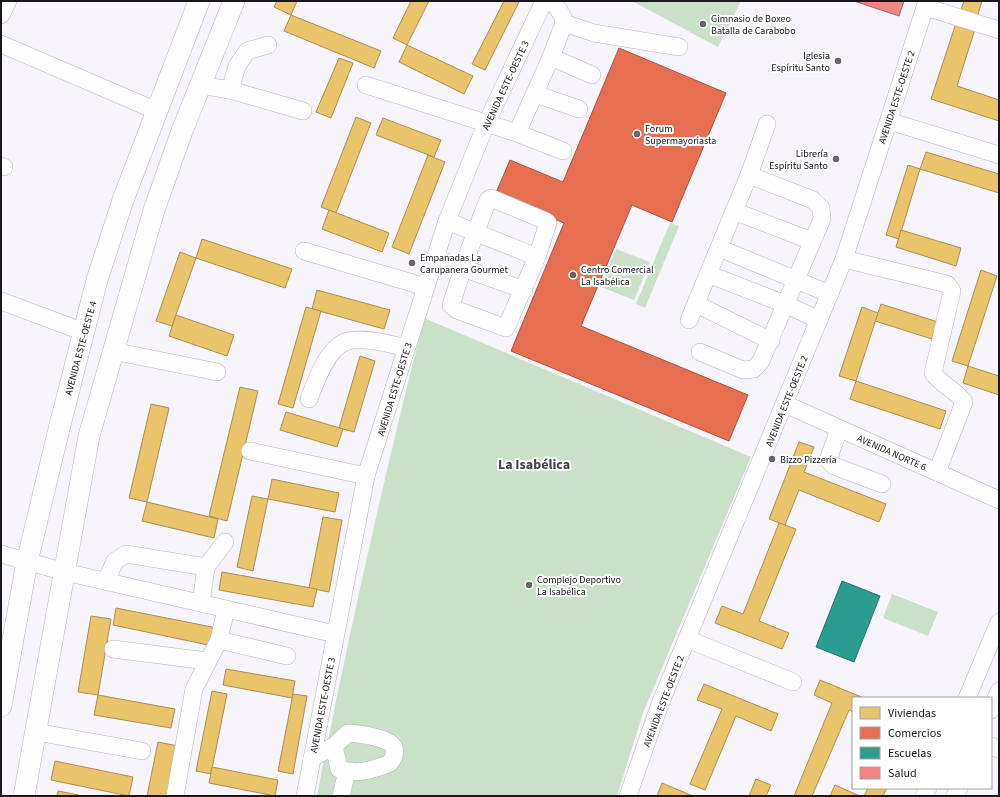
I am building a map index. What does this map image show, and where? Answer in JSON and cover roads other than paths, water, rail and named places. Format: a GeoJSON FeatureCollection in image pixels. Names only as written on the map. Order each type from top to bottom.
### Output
{"type":"FeatureCollection","features":[{"type":"Feature","properties":{"kind":"main road","name":"AVENIDA ESTE-OESTE 4"},"geometry":{"type":"LineString","coordinates":[[1,706],[27,562],[97,280],[123,200],[199,1]]}},
{"type":"Feature","properties":{"kind":"main road"},"geometry":{"type":"LineString","coordinates":[[24,796],[89,436],[112,351],[154,210],[200,85],[234,1]]}},
{"type":"Feature","properties":{"kind":"street"},"geometry":{"type":"LineString","coordinates":[[1,15],[8,1]]}},
{"type":"Feature","properties":{"kind":"street","name":"AVENIDA ESTE-OESTE 3"},"geometry":{"type":"LineString","coordinates":[[305,796],[366,476],[447,221],[486,124],[544,1]]}},
{"type":"Feature","properties":{"kind":"street"},"geometry":{"type":"LineString","coordinates":[[517,133],[551,57],[564,22],[563,17],[553,1]]}},
{"type":"Feature","properties":{"kind":"street"},"geometry":{"type":"LineString","coordinates":[[926,4],[999,30]]}},
{"type":"Feature","properties":{"kind":"street","name":"AVENIDA ESTE-OESTE 2"},"geometry":{"type":"LineString","coordinates":[[628,796],[660,704],[844,259],[926,4]]}},
{"type":"Feature","properties":{"kind":"street"},"geometry":{"type":"LineString","coordinates":[[564,22],[594,33],[679,47]]}},
{"type":"Feature","properties":{"kind":"street"},"geometry":{"type":"LineString","coordinates":[[1,44],[156,111]]}},
{"type":"Feature","properties":{"kind":"street"},"geometry":{"type":"LineString","coordinates":[[230,90],[237,66],[247,51],[268,45]]}},
{"type":"Feature","properties":{"kind":"street"},"geometry":{"type":"LineString","coordinates":[[551,57],[592,75]]}},
{"type":"Feature","properties":{"kind":"street"},"geometry":{"type":"LineString","coordinates":[[200,85],[230,90],[303,111]]}},
{"type":"Feature","properties":{"kind":"street"},"geometry":{"type":"LineString","coordinates":[[366,85],[517,133],[564,151]]}},
{"type":"Feature","properties":{"kind":"street"},"geometry":{"type":"LineString","coordinates":[[535,94],[579,109]]}},
{"type":"Feature","properties":{"kind":"street"},"geometry":{"type":"LineString","coordinates":[[888,121],[999,155]]}},
{"type":"Feature","properties":{"kind":"street"},"geometry":{"type":"LineString","coordinates":[[689,320],[749,175],[766,124]]}},
{"type":"Feature","properties":{"kind":"street"},"geometry":{"type":"LineString","coordinates":[[700,352],[743,370],[754,369],[761,362],[771,341],[795,279],[822,219],[821,208],[813,200],[749,175]]}},
{"type":"Feature","properties":{"kind":"street"},"geometry":{"type":"LineString","coordinates":[[491,198],[543,218],[548,223],[537,257],[524,290],[506,328],[457,310],[451,305],[476,231],[488,200],[491,198]]}},
{"type":"Feature","properties":{"kind":"street"},"geometry":{"type":"LineString","coordinates":[[734,211],[812,240]]}},
{"type":"Feature","properties":{"kind":"street"},"geometry":{"type":"LineString","coordinates":[[447,221],[476,231],[537,257]]}},
{"type":"Feature","properties":{"kind":"street"},"geometry":{"type":"LineString","coordinates":[[719,248],[830,294]]}},
{"type":"Feature","properties":{"kind":"street"},"geometry":{"type":"LineString","coordinates":[[304,251],[426,287]]}},
{"type":"Feature","properties":{"kind":"street"},"geometry":{"type":"LineString","coordinates":[[435,258],[524,290]]}},
{"type":"Feature","properties":{"kind":"street"},"geometry":{"type":"LineString","coordinates":[[844,259],[947,284],[952,291],[932,373],[937,379],[960,395],[964,402],[937,472]]}},
{"type":"Feature","properties":{"kind":"street"},"geometry":{"type":"LineString","coordinates":[[708,274],[785,304],[819,320]]}},
{"type":"Feature","properties":{"kind":"street"},"geometry":{"type":"LineString","coordinates":[[1,301],[84,332]]}},
{"type":"Feature","properties":{"kind":"street"},"geometry":{"type":"LineString","coordinates":[[696,304],[771,341]]}},
{"type":"Feature","properties":{"kind":"street"},"geometry":{"type":"LineString","coordinates":[[309,399],[320,372],[334,352],[345,342],[374,340],[406,348]]}},
{"type":"Feature","properties":{"kind":"street"},"geometry":{"type":"LineString","coordinates":[[112,351],[217,372]]}},
{"type":"Feature","properties":{"kind":"street","name":"AVENIDA NORTE 6"},"geometry":{"type":"LineString","coordinates":[[785,404],[999,500]]}},
{"type":"Feature","properties":{"kind":"street"},"geometry":{"type":"LineString","coordinates":[[839,429],[828,460],[834,466],[882,484]]}},
{"type":"Feature","properties":{"kind":"street"},"geometry":{"type":"LineString","coordinates":[[250,451],[366,476]]}},
{"type":"Feature","properties":{"kind":"street"},"geometry":{"type":"LineString","coordinates":[[201,603],[206,567],[226,542]]}},
{"type":"Feature","properties":{"kind":"street"},"geometry":{"type":"LineString","coordinates":[[1,554],[65,572],[335,634]]}},
{"type":"Feature","properties":{"kind":"street"},"geometry":{"type":"LineString","coordinates":[[106,581],[115,561],[126,554],[206,567]]}},
{"type":"Feature","properties":{"kind":"street"},"geometry":{"type":"LineString","coordinates":[[175,796],[194,689],[219,640],[226,609]]}},
{"type":"Feature","properties":{"kind":"street"},"geometry":{"type":"LineString","coordinates":[[967,697],[999,622]]}},
{"type":"Feature","properties":{"kind":"street"},"geometry":{"type":"LineString","coordinates":[[687,639],[793,682]]}},
{"type":"Feature","properties":{"kind":"street"},"geometry":{"type":"LineString","coordinates":[[219,640],[287,656]]}},
{"type":"Feature","properties":{"kind":"street"},"geometry":{"type":"LineString","coordinates":[[113,648],[207,661]]}},
{"type":"Feature","properties":{"kind":"street"},"geometry":{"type":"LineString","coordinates":[[992,708],[999,691]]}},
{"type":"Feature","properties":{"kind":"street"},"geometry":{"type":"LineString","coordinates":[[36,732],[142,750]]}},
{"type":"Feature","properties":{"kind":"street"},"geometry":{"type":"LineString","coordinates":[[312,758],[334,746],[348,733],[390,742],[394,747],[395,754],[390,763],[371,771],[347,772],[339,768],[334,746]]}},
{"type":"Feature","properties":{"kind":"street"},"geometry":{"type":"LineString","coordinates":[[341,796],[347,772]]}},
{"type":"Feature","properties":{"kind":"place","name":"Gimnasio de Boxeo Batalla de Carabobo"},"geometry":{"type":"Point","coordinates":[703,24]}},
{"type":"Feature","properties":{"kind":"place","name":"Iglesia Espíritu Santo"},"geometry":{"type":"Point","coordinates":[838,61]}},
{"type":"Feature","properties":{"kind":"place","name":"Forum Supermayoriasta"},"geometry":{"type":"Point","coordinates":[637,134]}},
{"type":"Feature","properties":{"kind":"place","name":"Librería Espíritu Santo"},"geometry":{"type":"Point","coordinates":[836,159]}},
{"type":"Feature","properties":{"kind":"place","name":"Empanadas La Carupanera Gourmet"},"geometry":{"type":"Point","coordinates":[412,263]}},
{"type":"Feature","properties":{"kind":"place","name":"Centro Comercial La Isabélica"},"geometry":{"type":"Point","coordinates":[573,275]}},
{"type":"Feature","properties":{"kind":"place","name":"Bizzo Pizzería"},"geometry":{"type":"Point","coordinates":[772,459]}},
{"type":"Feature","properties":{"kind":"place","name":"Complejo Deportivo La Isabélica"},"geometry":{"type":"Point","coordinates":[529,585]}},
{"type":"Feature","properties":{"kind":"district","name":"La Isabélica"},"geometry":{"type":"Point","coordinates":[534,464]}}]}
